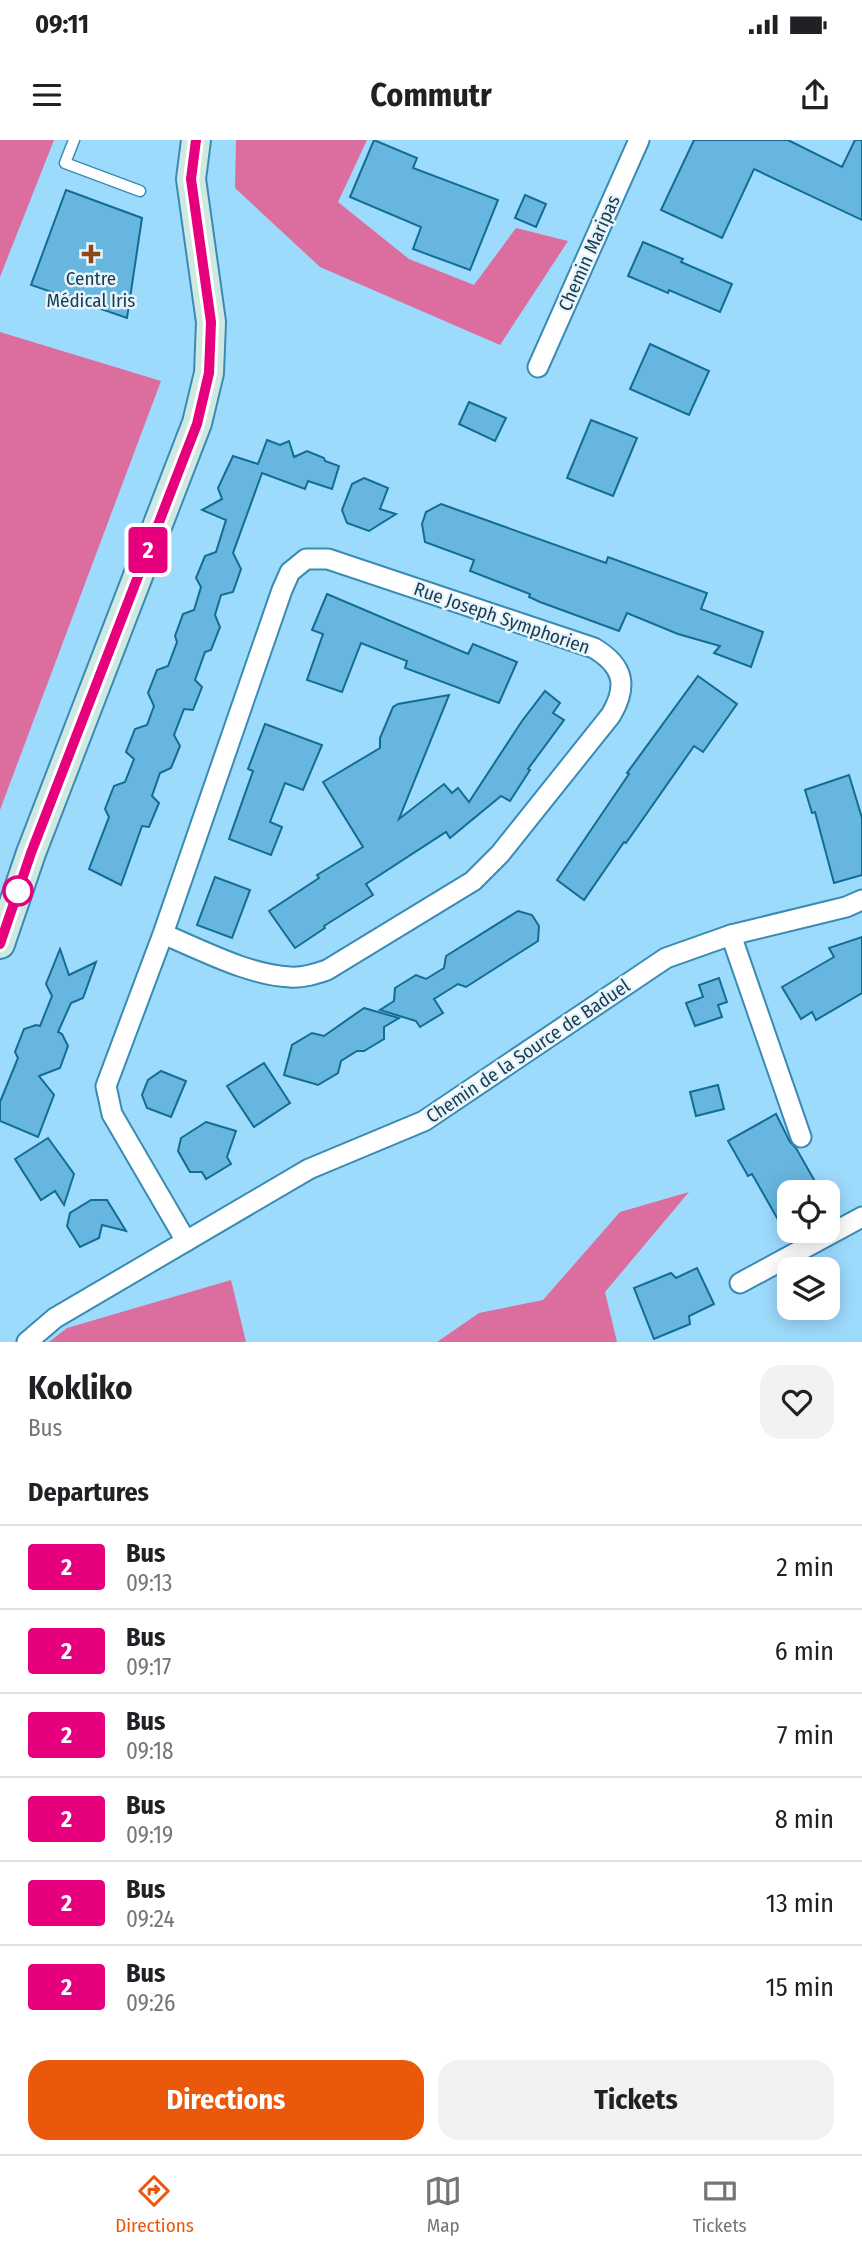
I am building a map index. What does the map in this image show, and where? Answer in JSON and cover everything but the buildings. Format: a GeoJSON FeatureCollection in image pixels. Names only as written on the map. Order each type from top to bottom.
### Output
{"type":"FeatureCollection","features":[{"type":"Feature","properties":{"kind":"street"},"geometry":{"type":"LineString","coordinates":[[0,944],[31,853],[197,424],[204,398],[209,373],[211,322],[191,179],[196,140]]}},
{"type":"Feature","properties":{"kind":"street","name":"Chemin Maripas"},"geometry":{"type":"LineString","coordinates":[[538,367],[639,140]]}},
{"type":"Feature","properties":{"kind":"street","name":"Rue Joseph Symphorien"},"geometry":{"type":"LineString","coordinates":[[163,934],[253,970],[292,978],[311,976],[338,963],[473,881],[500,854],[611,715],[622,691],[614,664],[594,648],[328,559],[306,559],[290,572],[163,934],[106,1086],[111,1114],[186,1241]]}},
{"type":"Feature","properties":{"kind":"street","name":"Chemin de la Source de Baduel"},"geometry":{"type":"LineString","coordinates":[[27,1342],[55,1318],[309,1169],[424,1121],[666,958],[731,935],[846,907],[862,900]]}},
{"type":"Feature","properties":{"kind":"street"},"geometry":{"type":"LineString","coordinates":[[731,935],[801,1137]]}},
{"type":"Feature","properties":{"kind":"street"},"geometry":{"type":"LineString","coordinates":[[740,1283],[862,1217]]}},
{"type":"Feature","properties":{"kind":"lane"},"geometry":{"type":"LineString","coordinates":[[74,140],[65,163],[140,191]]}},
{"type":"Feature","properties":{"kind":"shaded area"},"geometry":{"type":"Polygon","coordinates":[[[0,140],[54,140],[0,277],[0,140]]]}},
{"type":"Feature","properties":{"kind":"shaded area"},"geometry":{"type":"Polygon","coordinates":[[[236,140],[367,140],[338,202],[409,259],[474,285],[516,228],[568,241],[500,345],[320,267],[235,188],[236,140]]]}},
{"type":"Feature","properties":{"kind":"shaded area"},"geometry":{"type":"Polygon","coordinates":[[[0,332],[161,381],[0,810],[0,332]]]}},
{"type":"Feature","properties":{"kind":"shaded area"},"geometry":{"type":"Polygon","coordinates":[[[689,1192],[605,1292],[617,1342],[437,1342],[479,1313],[543,1300],[620,1212],[689,1192]]]}},
{"type":"Feature","properties":{"kind":"shaded area"},"geometry":{"type":"Polygon","coordinates":[[[231,1280],[246,1342],[49,1342],[67,1328],[231,1280]]]}},
{"type":"Feature","properties":{"kind":"bus line","name":"2"},"geometry":{"type":"LineString","coordinates":[[0,944],[31,853],[197,424],[204,398],[209,373],[211,322],[191,179],[196,140]]}},
{"type":"Feature","properties":{"kind":"place","name":"Centre Médical Iris"},"geometry":{"type":"Point","coordinates":[91,254]}}]}
